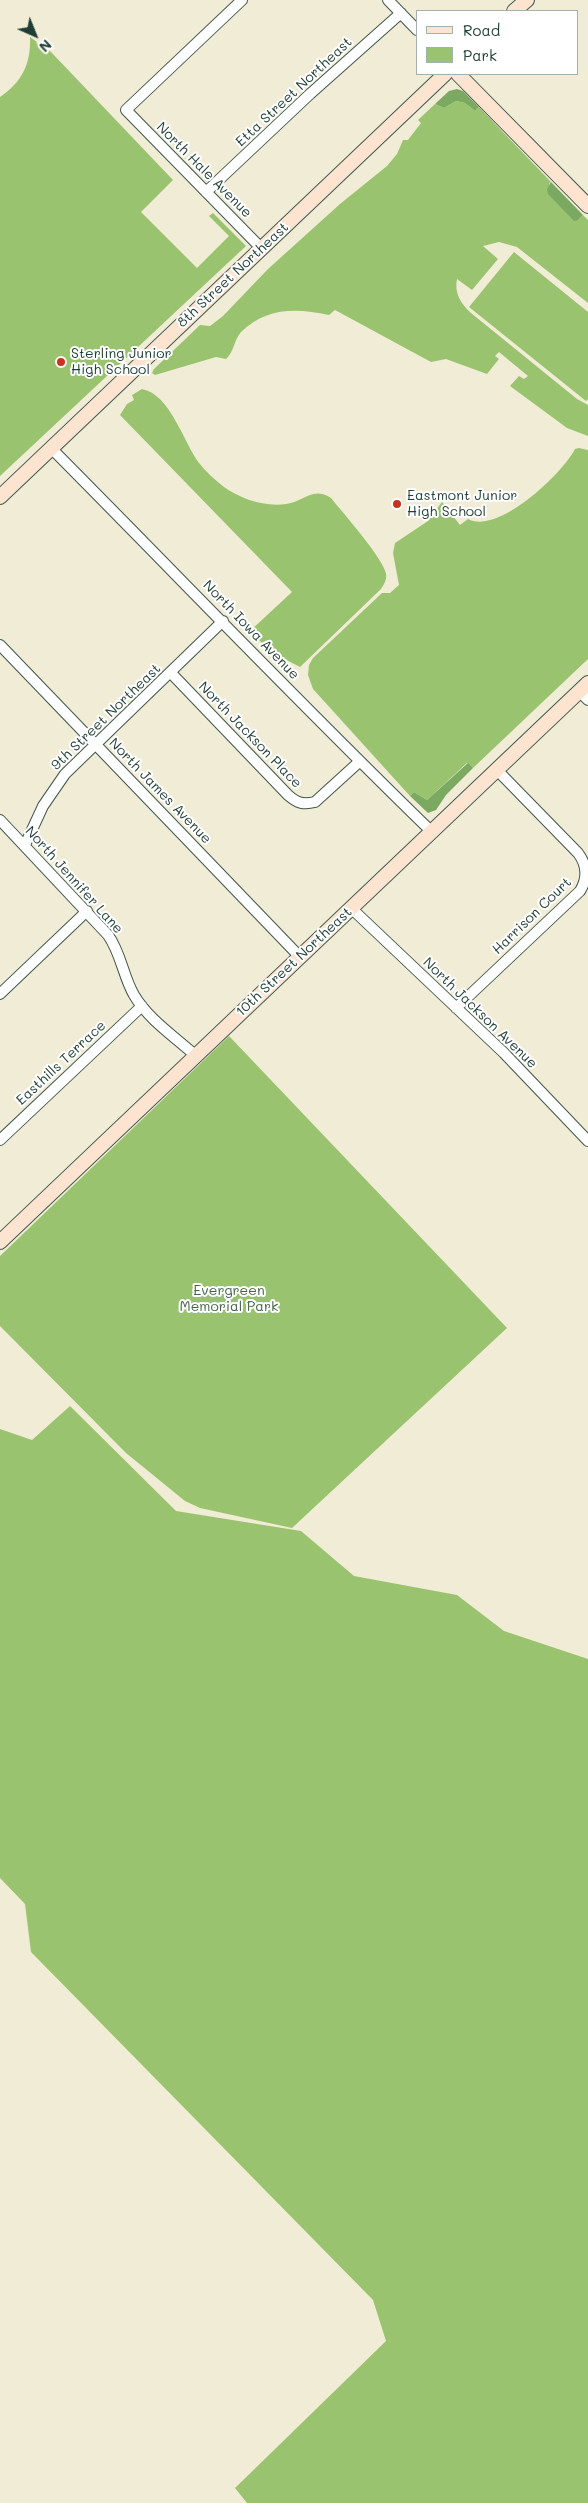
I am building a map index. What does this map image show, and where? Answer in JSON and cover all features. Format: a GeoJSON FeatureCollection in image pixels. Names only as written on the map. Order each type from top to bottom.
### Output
{"type":"FeatureCollection","features":[{"type":"Feature","properties":{"kind":"street","name":"North Hale Avenue"},"geometry":{"type":"LineString","coordinates":[[242,0],[126,110],[262,248]]}},
{"type":"Feature","properties":{"kind":"street"},"geometry":{"type":"LineString","coordinates":[[388,0],[416,29]]}},
{"type":"Feature","properties":{"kind":"street"},"geometry":{"type":"LineString","coordinates":[[515,10],[526,0]]}},
{"type":"Feature","properties":{"kind":"street","name":"Etta Street Northeast"},"geometry":{"type":"LineString","coordinates":[[206,192],[310,94],[401,13]]}},
{"type":"Feature","properties":{"kind":"street","name":"8th Street Northeast"},"geometry":{"type":"LineString","coordinates":[[0,497],[443,75]]}},
{"type":"Feature","properties":{"kind":"street"},"geometry":{"type":"LineString","coordinates":[[459,75],[588,206]]}},
{"type":"Feature","properties":{"kind":"street","name":"North Iowa Avenue"},"geometry":{"type":"LineString","coordinates":[[51,448],[223,621],[359,762],[432,832]]}},
{"type":"Feature","properties":{"kind":"street","name":"9th Street Northeast"},"geometry":{"type":"LineString","coordinates":[[25,845],[43,806],[57,784],[95,744],[223,621]]}},
{"type":"Feature","properties":{"kind":"street","name":"North James Avenue"},"geometry":{"type":"LineString","coordinates":[[0,645],[300,957]]}},
{"type":"Feature","properties":{"kind":"street","name":"North Jackson Place"},"geometry":{"type":"LineString","coordinates":[[171,673],[288,795],[298,802],[308,804],[315,802],[359,762]]}},
{"type":"Feature","properties":{"kind":"street","name":"10th Street Northeast"},"geometry":{"type":"LineString","coordinates":[[0,1242],[497,770],[585,692]]}},
{"type":"Feature","properties":{"kind":"street","name":"Harrison Court"},"geometry":{"type":"LineString","coordinates":[[456,1008],[580,892],[586,876],[583,860],[578,853],[497,770]]}},
{"type":"Feature","properties":{"kind":"street","name":"North Jennifer Lane"},"geometry":{"type":"LineString","coordinates":[[0,820],[111,940],[134,995],[142,1006],[195,1055]]}},
{"type":"Feature","properties":{"kind":"street","name":"North Jackson Avenue"},"geometry":{"type":"LineString","coordinates":[[351,908],[504,1053],[588,1142]]}},
{"type":"Feature","properties":{"kind":"street"},"geometry":{"type":"LineString","coordinates":[[0,994],[86,911]]}},
{"type":"Feature","properties":{"kind":"street","name":"Easthills Terrace"},"geometry":{"type":"LineString","coordinates":[[0,1140],[142,1006]]}},
{"type":"Feature","properties":{"kind":"green space","name":"Sterling Junior High School"},"geometry":{"type":"Polygon","coordinates":[[[30,37],[51,52],[173,180],[141,212],[197,268],[229,236],[209,216],[213,213],[246,246],[0,476],[0,97],[14,85],[24,72],[29,56],[30,37]]]}},
{"type":"Feature","properties":{"kind":"green space"},"geometry":{"type":"Polygon","coordinates":[[[457,89],[463,91],[479,107],[475,111],[465,103],[456,101],[444,108],[435,104],[449,91],[457,89]]]}},
{"type":"Feature","properties":{"kind":"green space"},"geometry":{"type":"Polygon","coordinates":[[[456,101],[465,103],[475,111],[479,107],[551,182],[549,184],[578,220],[583,215],[588,220],[588,303],[517,247],[499,242],[483,246],[498,259],[472,290],[457,279],[456,284],[459,298],[471,313],[577,399],[588,405],[588,436],[567,428],[510,386],[519,376],[524,379],[528,376],[499,352],[495,356],[499,359],[487,374],[446,359],[431,362],[335,310],[329,315],[305,311],[272,314],[261,318],[241,332],[226,359],[216,357],[155,375],[152,373],[200,325],[210,326],[223,316],[268,269],[340,204],[387,166],[397,154],[403,140],[408,140],[421,123],[418,120],[435,104],[444,108],[456,101]]]}},
{"type":"Feature","properties":{"kind":"green space"},"geometry":{"type":"Polygon","coordinates":[[[551,182],[583,215],[578,220],[574,221],[548,194],[547,189],[551,182]]]}},
{"type":"Feature","properties":{"kind":"green space"},"geometry":{"type":"Polygon","coordinates":[[[514,252],[588,312],[588,399],[586,401],[469,307],[514,252]]]}},
{"type":"Feature","properties":{"kind":"green space"},"geometry":{"type":"Polygon","coordinates":[[[142,389],[152,393],[161,400],[175,420],[199,463],[224,487],[245,498],[261,503],[278,505],[292,503],[313,494],[331,498],[371,547],[384,567],[386,578],[381,589],[300,667],[271,652],[250,631],[292,592],[120,415],[127,404],[134,400],[132,395],[142,389]]]}},
{"type":"Feature","properties":{"kind":"green space"},"geometry":{"type":"Polygon","coordinates":[[[575,449],[588,450],[588,659],[473,768],[467,763],[427,800],[414,792],[410,796],[313,689],[308,675],[309,665],[313,658],[382,593],[390,593],[399,585],[393,553],[395,543],[428,521],[442,502],[460,525],[468,519],[481,522],[496,518],[528,499],[557,473],[575,449]]]}},
{"type":"Feature","properties":{"kind":"green space"},"geometry":{"type":"Polygon","coordinates":[[[468,763],[473,768],[446,795],[436,810],[428,813],[410,796],[414,792],[427,800],[468,763]]]}},
{"type":"Feature","properties":{"kind":"green space","name":"Evergreen Memorial Park"},"geometry":{"type":"Polygon","coordinates":[[[229,1036],[507,1328],[292,1528],[200,1508],[185,1501],[126,1453],[0,1326],[0,1256],[229,1036]]]}},
{"type":"Feature","properties":{"kind":"green space"},"geometry":{"type":"Polygon","coordinates":[[[70,1406],[176,1511],[301,1531],[354,1576],[457,1595],[504,1631],[588,1659],[588,2503],[247,2503],[235,2488],[386,2341],[373,2300],[31,1952],[25,1904],[0,1878],[0,1429],[32,1440],[70,1406]]]}},
{"type":"Feature","properties":{"kind":"place","name":"Sterling Junior High School"},"geometry":{"type":"Point","coordinates":[61,362]}},
{"type":"Feature","properties":{"kind":"place","name":"Eastmont Junior High School"},"geometry":{"type":"Point","coordinates":[397,504]}}]}
